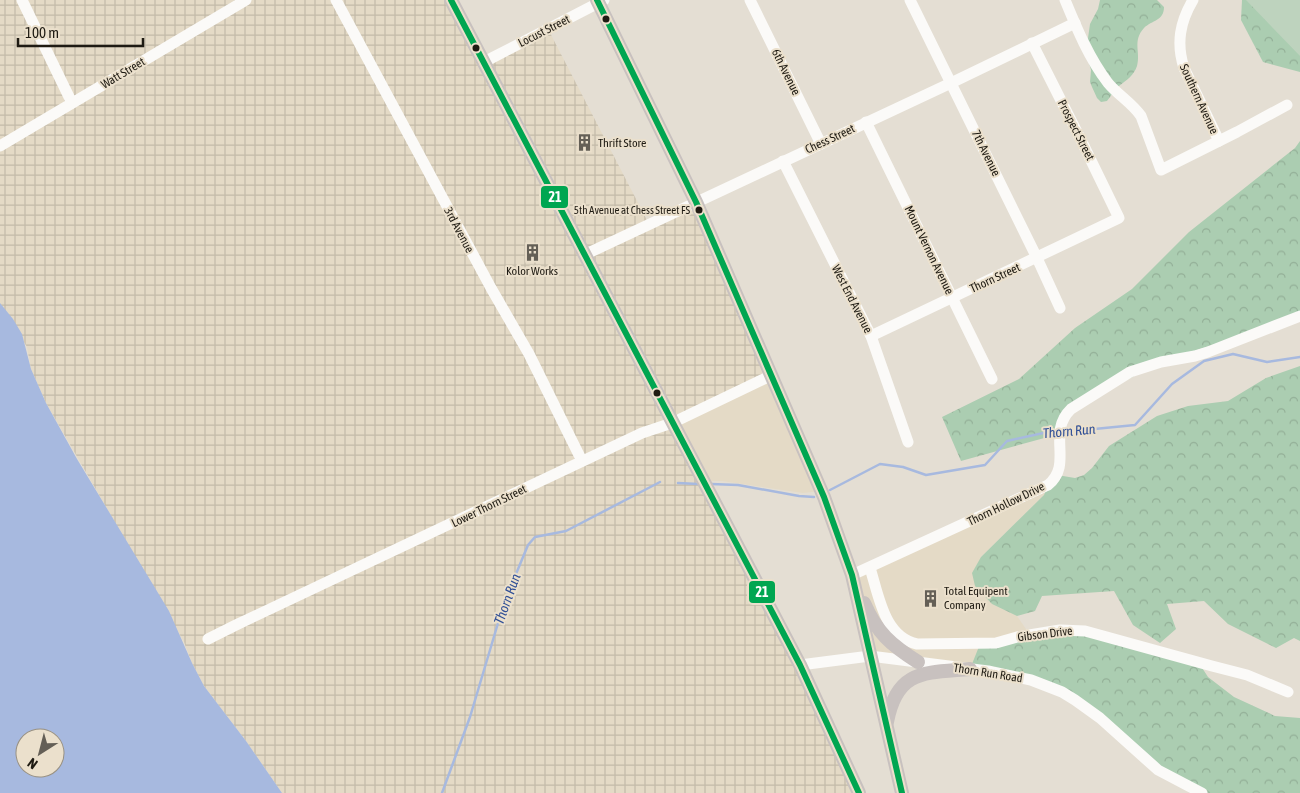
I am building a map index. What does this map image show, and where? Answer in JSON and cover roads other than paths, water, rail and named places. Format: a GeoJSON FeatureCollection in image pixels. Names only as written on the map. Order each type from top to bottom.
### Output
{"type":"FeatureCollection","features":[{"type":"Feature","properties":{"kind":"main road"},"geometry":{"type":"LineString","coordinates":[[451,0],[800,665],[859,793]]}},
{"type":"Feature","properties":{"kind":"main road"},"geometry":{"type":"LineString","coordinates":[[600,1],[696,202],[824,497],[852,575],[871,617],[882,635],[902,652],[918,662]]}},
{"type":"Feature","properties":{"kind":"main road"},"geometry":{"type":"LineString","coordinates":[[852,575],[902,793]]}},
{"type":"Feature","properties":{"kind":"main road"},"geometry":{"type":"LineString","coordinates":[[886,725],[892,702],[908,681],[924,674],[970,669]]}},
{"type":"Feature","properties":{"kind":"street"},"geometry":{"type":"LineString","coordinates":[[22,0],[72,103]]}},
{"type":"Feature","properties":{"kind":"street","name":"Watt Street"},"geometry":{"type":"LineString","coordinates":[[0,146],[246,0]]}},
{"type":"Feature","properties":{"kind":"street","name":"3rd Avenue"},"geometry":{"type":"LineString","coordinates":[[336,0],[482,272],[529,354],[582,461]]}},
{"type":"Feature","properties":{"kind":"street","name":"6th Avenue"},"geometry":{"type":"LineString","coordinates":[[750,0],[821,144]]}},
{"type":"Feature","properties":{"kind":"street","name":"7th Avenue"},"geometry":{"type":"LineString","coordinates":[[910,0],[1060,308]]}},
{"type":"Feature","properties":{"kind":"street"},"geometry":{"type":"LineString","coordinates":[[1065,0],[1090,54],[1109,84],[1141,116],[1161,170],[1268,117],[1287,105]]}},
{"type":"Feature","properties":{"kind":"street","name":"Southern Avenue"},"geometry":{"type":"LineString","coordinates":[[1193,0],[1182,21],[1180,57],[1218,141]]}},
{"type":"Feature","properties":{"kind":"street","name":"Locust Street"},"geometry":{"type":"LineString","coordinates":[[484,62],[600,1]]}},
{"type":"Feature","properties":{"kind":"street","name":"Chess Street"},"geometry":{"type":"LineString","coordinates":[[584,255],[1075,23]]}},
{"type":"Feature","properties":{"kind":"street","name":"Prospect Street"},"geometry":{"type":"LineString","coordinates":[[1032,43],[1119,218]]}},
{"type":"Feature","properties":{"kind":"street","name":"Mount Vernon Avenue"},"geometry":{"type":"LineString","coordinates":[[866,122],[992,379]]}},
{"type":"Feature","properties":{"kind":"street","name":"West End Avenue"},"geometry":{"type":"LineString","coordinates":[[783,161],[871,336],[908,442]]}},
{"type":"Feature","properties":{"kind":"street","name":"Thorn Street"},"geometry":{"type":"LineString","coordinates":[[871,336],[1119,218]]}},
{"type":"Feature","properties":{"kind":"street","name":"Thorn Hollow Drive"},"geometry":{"type":"LineString","coordinates":[[852,575],[1048,484],[1057,475],[1059,468],[1059,430],[1065,415],[1071,409],[1130,372],[1161,362],[1208,352],[1300,316]]}},
{"type":"Feature","properties":{"kind":"street","name":"Lower Thorn Street"},"geometry":{"type":"LineString","coordinates":[[208,639],[642,432],[672,423],[772,375]]}},
{"type":"Feature","properties":{"kind":"street","name":"Gibson Drive"},"geometry":{"type":"LineString","coordinates":[[870,568],[885,615],[894,630],[909,642],[917,644],[996,643],[1017,637],[1060,630],[1085,631],[1247,675],[1288,692]]}},
{"type":"Feature","properties":{"kind":"street","name":"Thorn Run Road"},"geometry":{"type":"LineString","coordinates":[[800,665],[870,656],[1019,677],[1062,692],[1100,718],[1158,770],[1202,793]]}},
{"type":"Feature","properties":{"kind":"water"},"geometry":{"type":"Polygon","coordinates":[[[0,303],[22,334],[31,369],[46,403],[77,459],[169,611],[204,686],[246,741],[282,793],[0,793],[0,303]]]}},
{"type":"Feature","properties":{"kind":"waterway","name":"Thorn Run"},"geometry":{"type":"LineString","coordinates":[[1065,431],[1135,425],[1172,384],[1204,361],[1233,354],[1267,362],[1300,357]]}},
{"type":"Feature","properties":{"kind":"waterway","name":"Thorn Run"},"geometry":{"type":"LineString","coordinates":[[830,490],[880,464],[903,467],[926,475],[985,465],[1007,441],[1057,430]]}},
{"type":"Feature","properties":{"kind":"waterway","name":"Thorn Run"},"geometry":{"type":"LineString","coordinates":[[442,793],[470,717],[504,603],[528,545],[535,537],[566,531],[660,482]]}},
{"type":"Feature","properties":{"kind":"waterway","name":"Thorn Run"},"geometry":{"type":"LineString","coordinates":[[678,483],[698,484]]}},
{"type":"Feature","properties":{"kind":"waterway","name":"Thorn Run"},"geometry":{"type":"LineString","coordinates":[[711,484],[738,485],[814,497]]}},
{"type":"Feature","properties":{"kind":"place","name":"Thrift Store"},"geometry":{"type":"Point","coordinates":[584,143]}},
{"type":"Feature","properties":{"kind":"place","name":"5th Avenue at Chess Street FS"},"geometry":{"type":"Point","coordinates":[699,210]}},
{"type":"Feature","properties":{"kind":"place","name":"Kolor Works"},"geometry":{"type":"Point","coordinates":[532,252]}},
{"type":"Feature","properties":{"kind":"place","name":"Total Equipent Company"},"geometry":{"type":"Point","coordinates":[930,598]}}]}
